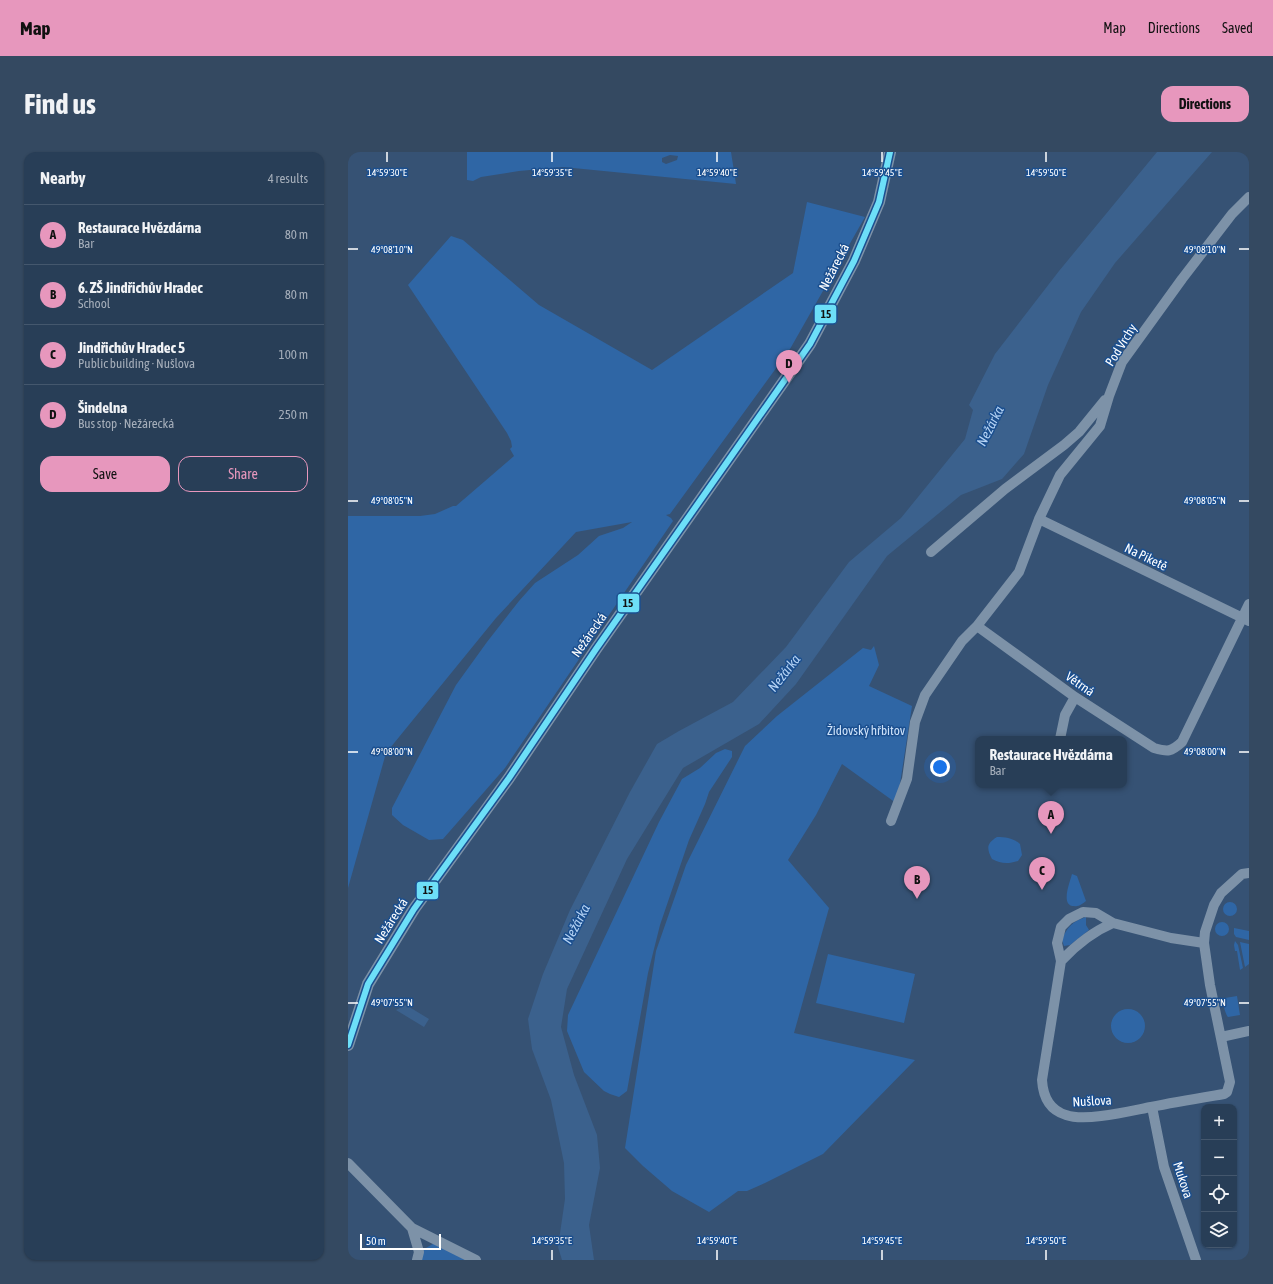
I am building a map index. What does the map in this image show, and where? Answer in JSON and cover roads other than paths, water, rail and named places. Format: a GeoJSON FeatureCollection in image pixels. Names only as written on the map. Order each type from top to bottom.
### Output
{"type":"FeatureCollection","features":[{"type":"Feature","properties":{"kind":"street","name":"Nežárecká"},"geometry":{"type":"LineString","coordinates":[[348,1045],[368,984],[414,909],[509,778],[596,649],[810,344],[854,261],[879,202],[890,152]]}},
{"type":"Feature","properties":{"kind":"street","name":"Pod Vrchy"},"geometry":{"type":"LineString","coordinates":[[891,821],[907,779],[915,722],[925,695],[962,641],[977,626],[1019,572],[1039,519],[1060,475],[1100,426],[1108,396],[1122,362],[1227,220],[1249,197]]}},
{"type":"Feature","properties":{"kind":"street"},"geometry":{"type":"LineString","coordinates":[[931,552],[1005,489],[1079,432],[1108,396]]}},
{"type":"Feature","properties":{"kind":"street","name":"Na Piketě"},"geometry":{"type":"LineString","coordinates":[[1039,519],[1246,619]]}},
{"type":"Feature","properties":{"kind":"street"},"geometry":{"type":"LineString","coordinates":[[1246,619],[1249,604]]}},
{"type":"Feature","properties":{"kind":"street","name":"Větrná"},"geometry":{"type":"LineString","coordinates":[[977,626],[1075,697],[1154,748],[1164,751],[1174,750],[1182,742],[1246,619]]}},
{"type":"Feature","properties":{"kind":"street"},"geometry":{"type":"LineString","coordinates":[[1061,736],[1065,715],[1075,697]]}},
{"type":"Feature","properties":{"kind":"street"},"geometry":{"type":"LineString","coordinates":[[1249,873],[1242,874],[1221,893],[1214,904],[1209,918],[1204,943],[1210,985],[1221,1037],[1249,1031]]}},
{"type":"Feature","properties":{"kind":"street","name":"Nušlova"},"geometry":{"type":"LineString","coordinates":[[1113,924],[1101,915],[1083,912],[1069,919],[1061,928],[1057,943],[1061,961],[1042,1080],[1042,1090],[1047,1102],[1064,1115],[1075,1117],[1108,1115],[1224,1094],[1227,1092],[1230,1082],[1221,1037]]}},
{"type":"Feature","properties":{"kind":"street"},"geometry":{"type":"LineString","coordinates":[[1061,961],[1084,939],[1104,927],[1113,924],[1171,938],[1204,943]]}},
{"type":"Feature","properties":{"kind":"street","name":"Mukova"},"geometry":{"type":"LineString","coordinates":[[1152,1107],[1164,1167],[1196,1260]]}},
{"type":"Feature","properties":{"kind":"street"},"geometry":{"type":"LineString","coordinates":[[348,1164],[412,1228],[476,1260]]}},
{"type":"Feature","properties":{"kind":"street"},"geometry":{"type":"LineString","coordinates":[[412,1228],[419,1252],[417,1260]]}},
{"type":"Feature","properties":{"kind":"water","name":"Nežárka"},"geometry":{"type":"Polygon","coordinates":[[[1157,152],[1212,152],[1115,263],[1081,312],[1048,385],[1024,454],[1002,479],[961,495],[887,556],[796,684],[759,724],[683,768],[627,859],[567,989],[561,1027],[574,1075],[597,1135],[600,1168],[589,1225],[594,1260],[562,1260],[558,1247],[565,1199],[564,1163],[551,1100],[532,1049],[528,1019],[543,974],[570,910],[630,792],[657,744],[733,702],[786,647],[849,562],[901,518],[965,439],[973,410],[969,405],[995,354],[1059,271],[1157,152]]]}},
{"type":"Feature","properties":{"kind":"water"},"geometry":{"type":"Polygon","coordinates":[[[406,1005],[429,1019],[424,1027],[396,1010],[406,1005]]]}},
{"type":"Feature","properties":{"kind":"place","name":"Šindelna"},"geometry":{"type":"Point","coordinates":[789,383]}},
{"type":"Feature","properties":{"kind":"place","name":"Restaurace Hvězdárna"},"geometry":{"type":"Point","coordinates":[1051,834]}},
{"type":"Feature","properties":{"kind":"place","name":"Jindřichův Hradec 5"},"geometry":{"type":"Point","coordinates":[1042,890]}},
{"type":"Feature","properties":{"kind":"place","name":"6. ZŠ Jindřichův Hradec"},"geometry":{"type":"Point","coordinates":[917,899]}},
{"type":"Feature","properties":{"kind":"park label","name":"Židovský hřbitov"},"geometry":{"type":"Point","coordinates":[866,730]}}]}
